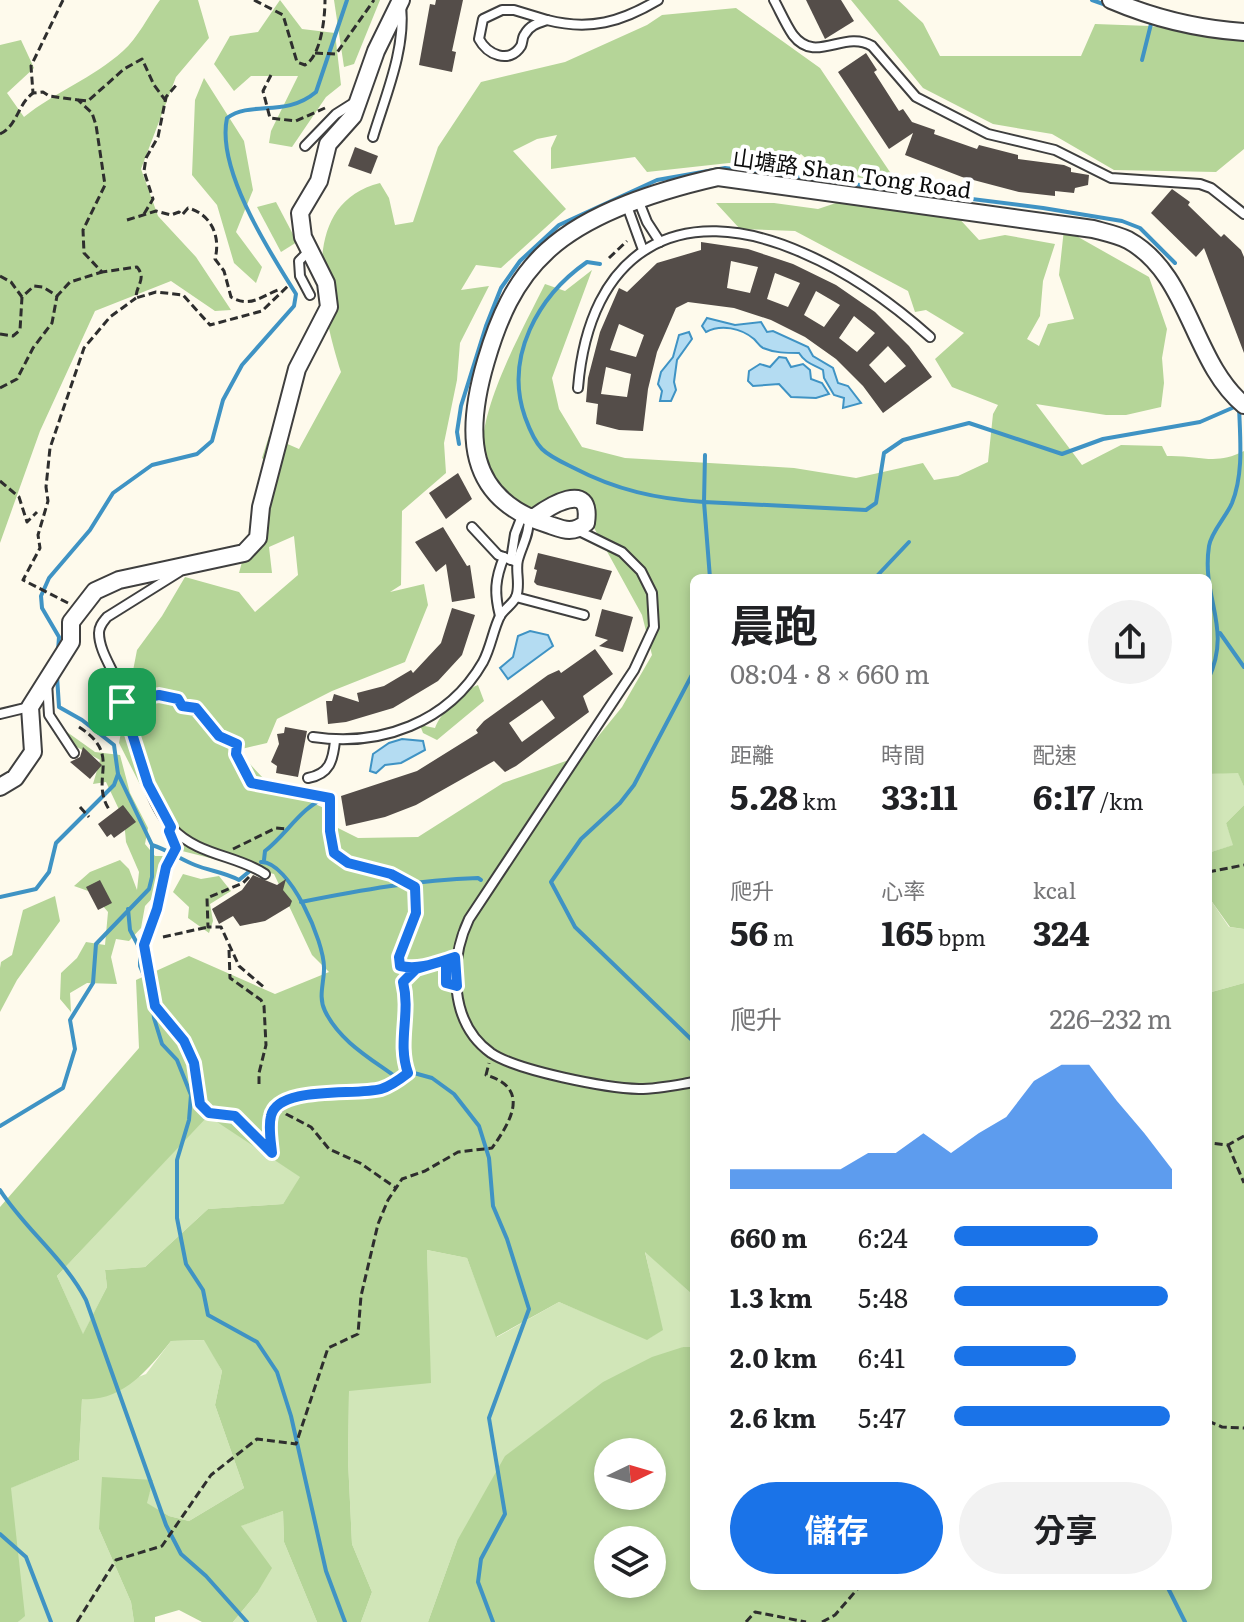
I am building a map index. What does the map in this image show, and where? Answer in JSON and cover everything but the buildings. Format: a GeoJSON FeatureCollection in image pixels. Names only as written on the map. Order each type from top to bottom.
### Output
{"type":"FeatureCollection","features":[{"type":"Feature","properties":{"kind":"street"},"geometry":{"type":"LineString","coordinates":[[1111,0],[1193,26],[1244,32]]}},
{"type":"Feature","properties":{"kind":"street"},"geometry":{"type":"LineString","coordinates":[[0,787],[15,778],[33,752],[30,707],[71,642],[71,622],[95,591],[119,580],[244,553],[258,538],[261,507],[297,369],[329,307],[326,283],[303,237],[300,213],[319,181],[328,144],[353,116],[376,51],[400,1]]}},
{"type":"Feature","properties":{"kind":"street","name":"山塘路 Shan Tong Road"},"geometry":{"type":"LineString","coordinates":[[577,530],[567,531],[528,518],[506,506],[476,457],[473,443],[474,407],[492,341],[512,295],[540,258],[578,228],[683,185],[718,177],[1093,229],[1128,240],[1154,261],[1175,290],[1212,370],[1240,401]]}},
{"type":"Feature","properties":{"kind":"street"},"geometry":{"type":"LineString","coordinates":[[528,518],[554,502],[576,499],[584,505],[587,515],[586,523],[577,530]]}},
{"type":"Feature","properties":{"kind":"lane"},"geometry":{"type":"LineString","coordinates":[[547,20],[534,24],[520,46],[502,56],[484,48],[479,39],[479,28],[491,12],[514,10],[564,25],[598,25],[631,16],[658,0]]}},
{"type":"Feature","properties":{"kind":"lane"},"geometry":{"type":"LineString","coordinates":[[774,0],[794,36],[802,43],[824,48],[844,40],[864,41],[872,46],[916,97],[988,134],[1055,150],[1111,178],[1200,184],[1211,188],[1244,214]]}},
{"type":"Feature","properties":{"kind":"lane"},"geometry":{"type":"LineString","coordinates":[[373,137],[400,41],[403,23],[400,1]]}},
{"type":"Feature","properties":{"kind":"lane"},"geometry":{"type":"LineString","coordinates":[[305,146],[336,114],[360,99]]}},
{"type":"Feature","properties":{"kind":"lane"},"geometry":{"type":"LineString","coordinates":[[633,204],[660,242]]}},
{"type":"Feature","properties":{"kind":"lane"},"geometry":{"type":"LineString","coordinates":[[633,204],[643,250]]}},
{"type":"Feature","properties":{"kind":"lane"},"geometry":{"type":"LineString","coordinates":[[578,388],[587,330],[597,303],[612,278],[643,250],[685,235],[742,235],[801,251],[869,289],[930,337]]}},
{"type":"Feature","properties":{"kind":"lane"},"geometry":{"type":"LineString","coordinates":[[309,251],[299,261],[300,276],[310,295]]}},
{"type":"Feature","properties":{"kind":"lane"},"geometry":{"type":"LineString","coordinates":[[313,737],[335,741],[360,740],[408,728],[451,701],[482,663],[500,616],[516,597],[511,560],[515,534],[528,518]]}},
{"type":"Feature","properties":{"kind":"lane"},"geometry":{"type":"LineString","coordinates":[[472,527],[483,541],[511,560]]}},
{"type":"Feature","properties":{"kind":"lane"},"geometry":{"type":"LineString","coordinates":[[577,530],[622,552],[641,571],[652,593],[654,627],[634,670],[469,919],[451,959],[458,1003],[467,1026],[492,1053],[521,1065],[553,1074],[639,1089],[690,1083]]}},
{"type":"Feature","properties":{"kind":"lane"},"geometry":{"type":"LineString","coordinates":[[500,616],[495,598],[495,578],[511,560]]}},
{"type":"Feature","properties":{"kind":"lane"},"geometry":{"type":"LineString","coordinates":[[185,567],[107,617],[99,628],[101,645],[148,784],[171,827],[220,857],[261,871]]}},
{"type":"Feature","properties":{"kind":"lane"},"geometry":{"type":"LineString","coordinates":[[516,597],[584,615]]}},
{"type":"Feature","properties":{"kind":"lane"},"geometry":{"type":"LineString","coordinates":[[48,674],[49,715],[74,753]]}},
{"type":"Feature","properties":{"kind":"lane"},"geometry":{"type":"LineString","coordinates":[[0,714],[30,707]]}},
{"type":"Feature","properties":{"kind":"lane"},"geometry":{"type":"LineString","coordinates":[[308,778],[328,769],[335,741]]}},
{"type":"Feature","properties":{"kind":"path"},"geometry":{"type":"LineString","coordinates":[[33,93],[31,66],[63,0]]}},
{"type":"Feature","properties":{"kind":"path"},"geometry":{"type":"LineString","coordinates":[[254,0],[283,15],[297,62],[305,65],[312,61],[315,53],[325,0]]}},
{"type":"Feature","properties":{"kind":"path"},"geometry":{"type":"LineString","coordinates":[[315,53],[336,54],[355,22],[374,0]]}},
{"type":"Feature","properties":{"kind":"path"},"geometry":{"type":"LineString","coordinates":[[0,134],[15,122],[18,110],[33,93],[43,92],[49,96],[88,101],[124,69],[142,59],[154,85],[166,101]]}},
{"type":"Feature","properties":{"kind":"path"},"geometry":{"type":"LineString","coordinates":[[271,75],[263,91],[270,118],[296,121],[325,108]]}},
{"type":"Feature","properties":{"kind":"path"},"geometry":{"type":"LineString","coordinates":[[144,214],[153,199],[144,171],[146,158],[158,137],[166,97],[178,83]]}},
{"type":"Feature","properties":{"kind":"path"},"geometry":{"type":"LineString","coordinates":[[78,100],[92,113],[96,125],[105,185],[83,230],[81,243],[84,253],[102,272]]}},
{"type":"Feature","properties":{"kind":"path"},"geometry":{"type":"LineString","coordinates":[[67,600],[23,580],[40,548],[38,535],[48,501],[46,487],[50,448],[84,348],[110,317],[136,298],[156,292],[183,295],[210,325],[262,311],[281,291],[261,301],[238,301],[231,297],[224,271],[215,259],[218,247],[209,219],[199,211],[188,208],[182,215],[179,212],[171,215],[156,211],[127,220]]}},
{"type":"Feature","properties":{"kind":"path"},"geometry":{"type":"LineString","coordinates":[[609,258],[625,245],[629,237],[627,232]]}},
{"type":"Feature","properties":{"kind":"path"},"geometry":{"type":"LineString","coordinates":[[0,388],[17,379],[33,348],[52,323],[57,296],[70,282],[102,272],[137,267],[142,273],[142,281],[136,298]]}},
{"type":"Feature","properties":{"kind":"path"},"geometry":{"type":"LineString","coordinates":[[0,276],[11,282],[22,297],[20,330],[13,336],[0,334]]}},
{"type":"Feature","properties":{"kind":"path"},"geometry":{"type":"LineString","coordinates":[[22,297],[34,286],[43,287],[51,295],[57,296]]}},
{"type":"Feature","properties":{"kind":"path"},"geometry":{"type":"LineString","coordinates":[[0,481],[19,497],[27,522],[37,512]]}},
{"type":"Feature","properties":{"kind":"path"},"geometry":{"type":"LineString","coordinates":[[122,702],[159,695],[178,699],[182,706],[196,708],[219,736],[237,744],[236,754],[251,783],[330,798],[334,853],[348,863],[391,874],[415,887],[416,913],[399,957],[400,966],[416,969],[451,959]]}},
{"type":"Feature","properties":{"kind":"path"},"geometry":{"type":"LineString","coordinates":[[79,727],[92,735],[103,753],[105,762],[101,789],[110,811]]}},
{"type":"Feature","properties":{"kind":"path"},"geometry":{"type":"LineString","coordinates":[[80,807],[89,817]]}},
{"type":"Feature","properties":{"kind":"path"},"geometry":{"type":"LineString","coordinates":[[171,827],[169,831],[176,848],[166,867],[157,909],[144,945],[155,1006],[184,1041],[194,1063],[200,1104],[209,1113],[235,1116],[272,1153],[271,1114],[278,1105],[293,1096],[380,1089],[408,1073],[401,1055],[407,999],[403,982],[416,969]]}},
{"type":"Feature","properties":{"kind":"path"},"geometry":{"type":"LineString","coordinates":[[220,857],[268,831],[288,829]]}},
{"type":"Feature","properties":{"kind":"path"},"geometry":{"type":"LineString","coordinates":[[1212,871],[1244,865]]}},
{"type":"Feature","properties":{"kind":"path"},"geometry":{"type":"LineString","coordinates":[[208,927],[207,898],[243,883],[261,871]]}},
{"type":"Feature","properties":{"kind":"path"},"geometry":{"type":"LineString","coordinates":[[163,937],[221,927],[239,966],[266,989]]}},
{"type":"Feature","properties":{"kind":"path"},"geometry":{"type":"LineString","coordinates":[[227,943],[230,978],[261,1000],[264,1006],[266,1045],[259,1084]]}},
{"type":"Feature","properties":{"kind":"path"},"geometry":{"type":"LineString","coordinates":[[448,949],[451,959],[446,983],[457,986]]}},
{"type":"Feature","properties":{"kind":"path"},"geometry":{"type":"LineString","coordinates":[[77,1622],[116,1560],[162,1546],[211,1475],[257,1439],[296,1444],[328,1348],[358,1334],[361,1296],[371,1249],[378,1224],[396,1188],[402,1179],[425,1171],[458,1152],[492,1148],[515,1110],[512,1091],[504,1082],[486,1075],[487,1068]]}},
{"type":"Feature","properties":{"kind":"path"},"geometry":{"type":"LineString","coordinates":[[278,1105],[286,1114],[311,1127],[329,1149],[360,1163],[396,1188]]}},
{"type":"Feature","properties":{"kind":"path"},"geometry":{"type":"LineString","coordinates":[[1212,1143],[1228,1145],[1244,1136]]}},
{"type":"Feature","properties":{"kind":"path"},"geometry":{"type":"LineString","coordinates":[[1228,1145],[1244,1183]]}},
{"type":"Feature","properties":{"kind":"path"},"geometry":{"type":"LineString","coordinates":[[1212,1423],[1222,1427],[1244,1428]]}},
{"type":"Feature","properties":{"kind":"path"},"geometry":{"type":"LineString","coordinates":[[822,1622],[835,1615],[857,1590]]}},
{"type":"Feature","properties":{"kind":"path"},"geometry":{"type":"LineString","coordinates":[[746,1622],[755,1612],[806,1622]]}},
{"type":"Feature","properties":{"kind":"green space"},"geometry":{"type":"Polygon","coordinates":[[[160,0],[198,0],[209,38],[176,77],[141,169],[158,216],[196,257],[231,310],[215,311],[171,281],[95,311],[40,431],[0,543],[0,45],[21,40],[34,68],[7,93],[24,117],[123,51],[160,0]]]}},
{"type":"Feature","properties":{"kind":"green space"},"geometry":{"type":"Polygon","coordinates":[[[280,0],[302,29],[335,33],[341,85],[326,97],[292,147],[269,143],[271,131],[298,76],[251,76],[234,91],[214,64],[230,36],[258,32],[280,0]]]}},
{"type":"Feature","properties":{"kind":"green space"},"geometry":{"type":"Polygon","coordinates":[[[334,0],[380,0],[354,64],[344,67],[334,0]]]}},
{"type":"Feature","properties":{"kind":"green space"},"geometry":{"type":"Polygon","coordinates":[[[851,0],[898,0],[923,23],[940,56],[1081,56],[1095,24],[1150,26],[1244,39],[1244,149],[1216,172],[1114,170],[1052,134],[993,124],[923,88],[851,0]]]}},
{"type":"Feature","properties":{"kind":"green space"},"geometry":{"type":"Polygon","coordinates":[[[736,8],[820,68],[898,184],[820,171],[801,154],[785,165],[729,163],[647,172],[635,157],[551,169],[551,148],[557,135],[537,139],[513,151],[566,209],[501,268],[476,265],[461,290],[489,286],[460,343],[457,380],[444,443],[446,473],[402,511],[401,585],[390,592],[424,584],[428,605],[405,662],[332,691],[277,719],[267,743],[229,752],[248,762],[280,796],[299,797],[324,808],[334,826],[358,838],[418,837],[503,783],[583,755],[622,707],[652,655],[642,615],[593,526],[590,504],[558,497],[527,511],[501,490],[484,460],[486,419],[494,395],[545,284],[565,291],[592,270],[552,378],[559,409],[582,447],[625,458],[794,468],[856,478],[923,463],[934,480],[958,476],[988,462],[993,414],[998,405],[952,387],[935,359],[964,333],[926,310],[915,312],[908,291],[795,231],[740,229],[716,203],[774,203],[818,209],[872,191],[943,201],[979,240],[1005,235],[1055,244],[1043,281],[1040,316],[1027,339],[1039,346],[1048,324],[1074,319],[1059,275],[1064,229],[1149,277],[1167,329],[1162,358],[1164,383],[1161,407],[1126,415],[1106,415],[1036,404],[1082,465],[1121,445],[1162,446],[1167,456],[1207,459],[1224,458],[1244,451],[1244,787],[1238,773],[1212,774],[1212,574],[690,574],[690,1292],[645,1252],[663,1330],[647,1340],[559,1302],[496,1337],[467,1258],[427,1250],[431,1383],[349,1391],[352,1544],[372,1592],[361,1622],[317,1622],[284,1542],[283,1511],[241,1526],[272,1568],[257,1593],[233,1622],[202,1622],[179,1610],[155,1617],[155,1622],[134,1622],[131,1602],[99,1529],[102,1477],[153,1480],[147,1503],[169,1516],[189,1521],[244,1488],[215,1405],[222,1371],[204,1340],[171,1341],[143,1373],[122,1390],[96,1399],[82,1399],[79,1460],[11,1488],[25,1616],[18,1622],[0,1622],[0,1207],[139,1048],[136,980],[189,956],[275,994],[329,972],[312,955],[274,874],[182,851],[155,814],[119,743],[137,650],[185,577],[239,592],[255,612],[298,575],[294,536],[269,547],[272,573],[239,573],[256,510],[279,474],[262,458],[269,436],[299,449],[341,372],[327,320],[322,263],[326,236],[336,213],[353,195],[380,183],[389,198],[395,225],[413,222],[438,147],[481,82],[565,62],[647,25],[662,15],[736,8]],[[208,1116],[57,1276],[83,1334],[107,1287],[105,1270],[145,1267],[208,1209],[283,1204],[300,1177],[208,1116]]]}},
{"type":"Feature","properties":{"kind":"green space"},"geometry":{"type":"Polygon","coordinates":[[[204,78],[244,141],[253,190],[236,232],[262,267],[256,283],[234,263],[217,205],[192,175],[195,100],[204,78]]]}},
{"type":"Feature","properties":{"kind":"green space"},"geometry":{"type":"Polygon","coordinates":[[[276,202],[297,242],[281,252],[257,207],[276,202]]]}},
{"type":"Feature","properties":{"kind":"green space"},"geometry":{"type":"Polygon","coordinates":[[[478,685],[484,701],[437,740],[423,733],[420,725],[435,728],[453,703],[478,685]]]}},
{"type":"Feature","properties":{"kind":"green space"},"geometry":{"type":"Polygon","coordinates":[[[67,732],[95,752],[120,755],[130,793],[148,828],[145,844],[155,856],[164,856],[170,879],[145,906],[141,928],[129,941],[116,939],[111,957],[117,984],[87,983],[70,993],[71,1012],[60,999],[61,973],[77,958],[86,942],[105,945],[108,912],[91,892],[74,886],[90,872],[120,860],[129,869],[137,890],[139,872],[126,842],[124,820],[106,782],[93,784],[100,760],[54,734],[67,732]]]}},
{"type":"Feature","properties":{"kind":"green space"},"geometry":{"type":"Polygon","coordinates":[[[1238,772],[1244,787],[1244,805],[1226,823],[1234,845],[1212,852],[1212,774],[1238,772]]]}},
{"type":"Feature","properties":{"kind":"green space"},"geometry":{"type":"Polygon","coordinates":[[[1244,805],[1244,929],[1230,927],[1212,902],[1212,852],[1233,845],[1226,823],[1244,805]]]}},
{"type":"Feature","properties":{"kind":"green space"},"geometry":{"type":"Polygon","coordinates":[[[183,874],[201,879],[219,876],[231,891],[210,904],[213,921],[209,933],[188,918],[189,907],[173,892],[183,874]]]}},
{"type":"Feature","properties":{"kind":"green space"},"geometry":{"type":"Polygon","coordinates":[[[55,896],[60,921],[17,980],[0,1012],[1,962],[12,955],[23,910],[55,896]]]}},
{"type":"Feature","properties":{"kind":"green space"},"geometry":{"type":"Polygon","coordinates":[[[1212,902],[1229,927],[1244,929],[1244,983],[1212,992],[1212,902]]]}},
{"type":"Feature","properties":{"kind":"green space"},"geometry":{"type":"Polygon","coordinates":[[[1244,983],[1244,1622],[428,1622],[457,1541],[505,1456],[603,1382],[652,1357],[690,1347],[690,1590],[1212,1590],[1212,992],[1244,983]]]}},
{"type":"Feature","properties":{"kind":"green space"},"geometry":{"type":"Polygon","coordinates":[[[208,1115],[301,1177],[283,1204],[208,1209],[145,1267],[105,1270],[107,1287],[83,1335],[57,1276],[208,1115]]]}},
{"type":"Feature","properties":{"kind":"green space"},"geometry":{"type":"Polygon","coordinates":[[[427,1250],[467,1258],[497,1337],[559,1302],[648,1339],[662,1330],[645,1251],[690,1292],[690,1347],[683,1347],[457,1541],[428,1622],[361,1622],[372,1592],[352,1544],[349,1390],[430,1382],[427,1250]]]}},
{"type":"Feature","properties":{"kind":"green space"},"geometry":{"type":"Polygon","coordinates":[[[205,1340],[222,1371],[215,1405],[244,1488],[189,1521],[169,1516],[146,1503],[153,1481],[99,1529],[131,1602],[134,1622],[18,1622],[24,1615],[10,1488],[79,1460],[82,1399],[146,1374],[171,1341],[205,1340]]]}},
{"type":"Feature","properties":{"kind":"green space"},"geometry":{"type":"Polygon","coordinates":[[[283,1511],[284,1542],[317,1622],[233,1622],[257,1593],[240,1526],[283,1511]]]}},
{"type":"Feature","properties":{"kind":"water"},"geometry":{"type":"Polygon","coordinates":[[[707,318],[735,325],[761,322],[767,332],[773,331],[808,347],[813,356],[833,368],[838,383],[848,386],[861,403],[843,408],[844,398],[834,395],[823,370],[807,362],[799,353],[767,350],[749,335],[731,328],[706,332],[702,326],[707,318]]]}},
{"type":"Feature","properties":{"kind":"water"},"geometry":{"type":"Polygon","coordinates":[[[689,332],[692,339],[677,360],[676,390],[671,401],[660,401],[662,391],[658,384],[661,372],[673,357],[679,335],[689,332]]]}},
{"type":"Feature","properties":{"kind":"water"},"geometry":{"type":"Polygon","coordinates":[[[779,357],[786,358],[791,367],[803,364],[810,370],[811,379],[822,383],[829,394],[816,398],[791,397],[779,384],[753,386],[748,381],[749,371],[760,364],[770,367],[779,357]]]}},
{"type":"Feature","properties":{"kind":"water"},"geometry":{"type":"Polygon","coordinates":[[[530,631],[548,635],[553,646],[508,679],[500,668],[513,657],[518,636],[530,631]]]}},
{"type":"Feature","properties":{"kind":"water"},"geometry":{"type":"Polygon","coordinates":[[[402,739],[423,741],[425,750],[401,763],[385,765],[376,773],[370,771],[373,754],[389,743],[402,739]]]}},
{"type":"Feature","properties":{"kind":"waterway"},"geometry":{"type":"LineString","coordinates":[[58,651],[59,637],[42,608],[41,596],[49,578],[90,530],[113,493],[152,465],[197,454],[212,441],[223,400],[242,365],[294,306],[296,294],[259,233],[237,185],[229,161],[227,118],[247,110],[293,104],[316,92],[347,0]]}},
{"type":"Feature","properties":{"kind":"waterway"},"geometry":{"type":"LineString","coordinates":[[1092,0],[1109,6]]}},
{"type":"Feature","properties":{"kind":"waterway"},"geometry":{"type":"LineString","coordinates":[[1142,60],[1152,20]]}},
{"type":"Feature","properties":{"kind":"waterway"},"geometry":{"type":"LineString","coordinates":[[459,444],[457,432],[461,406],[486,326],[501,288],[520,261],[559,225],[657,180],[725,168],[1043,208],[1122,221],[1140,228],[1175,263]]}},
{"type":"Feature","properties":{"kind":"waterway"},"geometry":{"type":"LineString","coordinates":[[600,264],[587,262],[554,292],[540,310],[522,351],[520,395],[534,438],[553,457],[590,476],[637,492],[687,501],[704,502],[705,455]]}},
{"type":"Feature","properties":{"kind":"waterway"},"geometry":{"type":"LineString","coordinates":[[710,574],[704,502],[866,510],[876,503],[884,453],[903,440],[969,423],[1062,454],[1103,439],[1200,422],[1239,405],[1240,455],[1236,492],[1209,546],[1209,574]]}},
{"type":"Feature","properties":{"kind":"waterway"},"geometry":{"type":"LineString","coordinates":[[879,574],[909,542]]}},
{"type":"Feature","properties":{"kind":"waterway"},"geometry":{"type":"LineString","coordinates":[[1212,599],[1218,644],[1212,669]]}},
{"type":"Feature","properties":{"kind":"waterway"},"geometry":{"type":"LineString","coordinates":[[1220,633],[1244,667]]}},
{"type":"Feature","properties":{"kind":"waterway"},"geometry":{"type":"LineString","coordinates":[[0,897],[36,889],[49,872],[56,843],[114,785],[118,774],[114,745],[59,707],[57,676]]}},
{"type":"Feature","properties":{"kind":"waterway"},"geometry":{"type":"LineString","coordinates":[[690,679],[634,785],[620,803],[581,839],[551,882],[575,927],[690,1038]]}},
{"type":"Feature","properties":{"kind":"waterway"},"geometry":{"type":"LineString","coordinates":[[118,774],[152,845],[195,865],[239,880],[251,870]]}},
{"type":"Feature","properties":{"kind":"waterway"},"geometry":{"type":"LineString","coordinates":[[264,860],[265,851],[302,814],[327,797]]}},
{"type":"Feature","properties":{"kind":"waterway"},"geometry":{"type":"LineString","coordinates":[[0,1126],[63,1088],[75,1049],[70,1020],[93,983],[96,944],[149,889],[152,845]]}},
{"type":"Feature","properties":{"kind":"waterway"},"geometry":{"type":"LineString","coordinates":[[261,862],[272,865],[283,874],[312,923],[323,957],[323,1006],[338,1031],[393,1075],[414,1073],[432,1078],[454,1094],[479,1126],[489,1158],[493,1206],[529,1309],[489,1418],[505,1514],[481,1559],[478,1582],[493,1622]]}},
{"type":"Feature","properties":{"kind":"waterway"},"geometry":{"type":"LineString","coordinates":[[301,902],[411,883],[481,880]]}},
{"type":"Feature","properties":{"kind":"waterway"},"geometry":{"type":"LineString","coordinates":[[128,909],[130,930],[140,949],[140,966],[152,995],[154,1018],[162,1044],[177,1060],[191,1095],[189,1120],[177,1160],[177,1218],[186,1264],[203,1290],[208,1315],[257,1342],[277,1372],[291,1416],[326,1571],[345,1622]]}},
{"type":"Feature","properties":{"kind":"waterway"},"geometry":{"type":"LineString","coordinates":[[0,1190],[67,1271],[86,1300],[166,1525],[181,1554],[206,1576],[247,1622]]}},
{"type":"Feature","properties":{"kind":"waterway"},"geometry":{"type":"LineString","coordinates":[[0,1534],[26,1557],[51,1622]]}},
{"type":"Feature","properties":{"kind":"waterway"},"geometry":{"type":"LineString","coordinates":[[1169,1590],[1185,1622]]}},
{"type":"Feature","properties":{"kind":"route"},"geometry":{"type":"LineString","coordinates":[[122,702],[148,784],[171,827],[169,831],[176,848],[166,867],[157,909],[144,945],[155,1006],[184,1041],[194,1063],[200,1104],[209,1113],[235,1116],[272,1153],[271,1114],[278,1105],[293,1096],[380,1089],[408,1073],[401,1055],[407,1016],[403,982],[416,969],[446,960],[446,983],[457,986],[455,957],[416,969],[400,966],[399,957],[407,943],[416,913],[415,887],[391,874],[348,863],[334,853],[330,798],[251,783],[236,754],[237,744],[219,736],[204,722],[196,708],[182,706],[178,699],[159,695],[122,702]]}}]}
